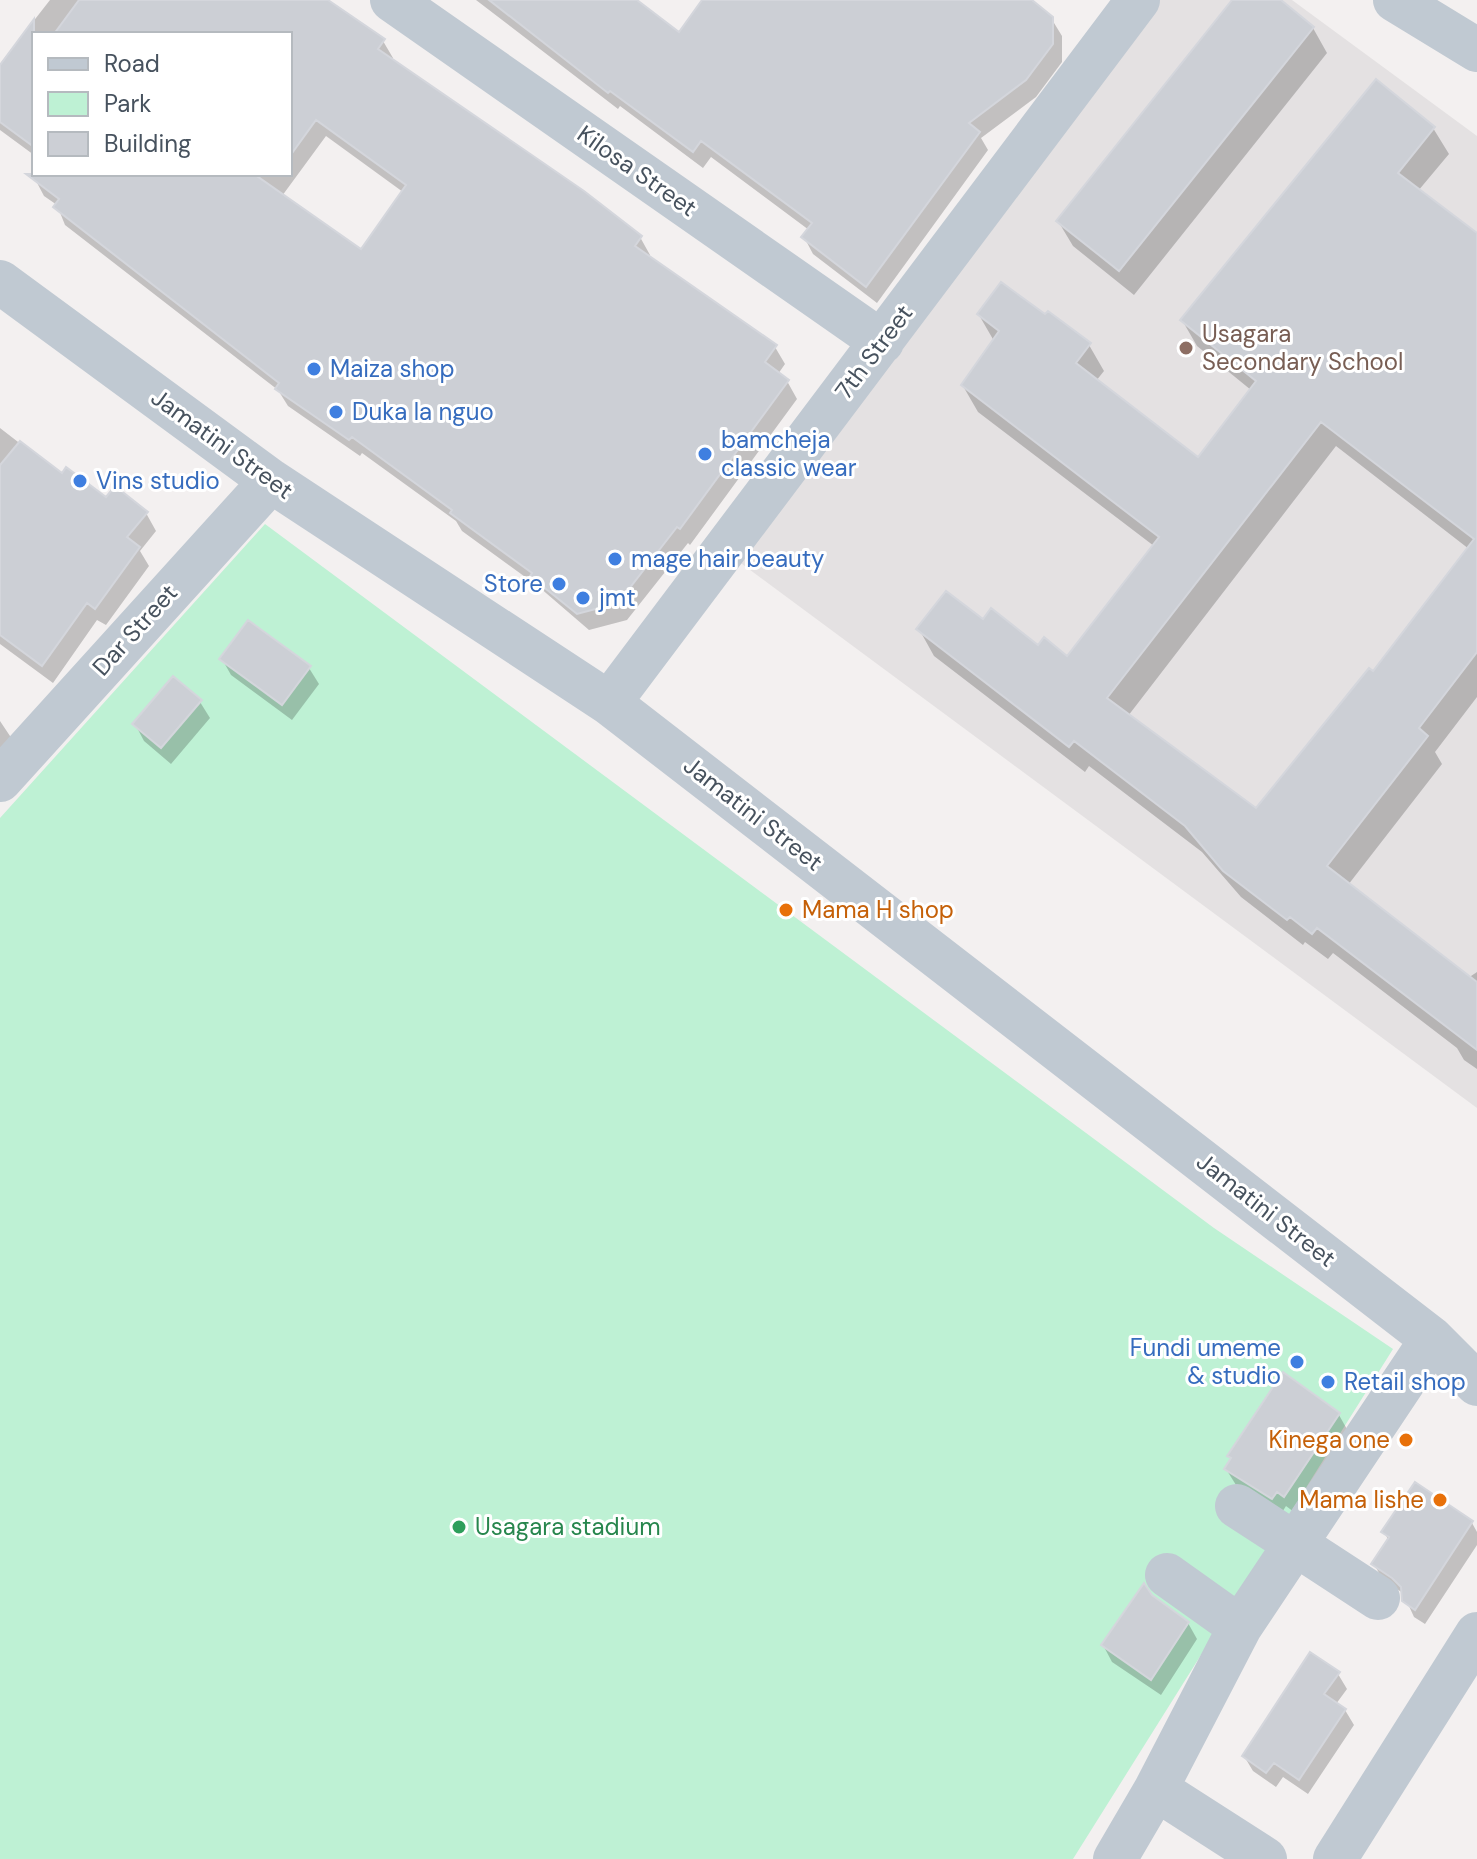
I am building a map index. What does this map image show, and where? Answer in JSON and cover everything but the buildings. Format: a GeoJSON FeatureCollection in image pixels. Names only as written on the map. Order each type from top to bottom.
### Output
{"type":"FeatureCollection","features":[{"type":"Feature","properties":{"kind":"street","name":"Kilosa Street"},"geometry":{"type":"LineString","coordinates":[[392,0],[882,342]]}},
{"type":"Feature","properties":{"kind":"street","name":"7th Street"},"geometry":{"type":"LineString","coordinates":[[609,703],[1138,0]]}},
{"type":"Feature","properties":{"kind":"street"},"geometry":{"type":"LineString","coordinates":[[1395,0],[1477,50]]}},
{"type":"Feature","properties":{"kind":"street","name":"Jamatini Street"},"geometry":{"type":"LineString","coordinates":[[0,282],[271,481],[609,703],[1432,1339],[1477,1384]]}},
{"type":"Feature","properties":{"kind":"street","name":"Dar Street"},"geometry":{"type":"LineString","coordinates":[[0,780],[271,481]]}},
{"type":"Feature","properties":{"kind":"street"},"geometry":{"type":"LineString","coordinates":[[1115,1859],[1156,1789],[1240,1627],[1432,1339]]}},
{"type":"Feature","properties":{"kind":"street"},"geometry":{"type":"LineString","coordinates":[[1237,1506],[1378,1598]]}},
{"type":"Feature","properties":{"kind":"street"},"geometry":{"type":"LineString","coordinates":[[1167,1575],[1240,1627]]}},
{"type":"Feature","properties":{"kind":"street"},"geometry":{"type":"LineString","coordinates":[[1335,1859],[1477,1634]]}},
{"type":"Feature","properties":{"kind":"street"},"geometry":{"type":"LineString","coordinates":[[1156,1789],[1265,1859]]}},
{"type":"Feature","properties":{"kind":"shaded area","name":"Usagara Secondary School"},"geometry":{"type":"Polygon","coordinates":[[[1151,0],[1292,0],[1477,136],[1477,1108],[738,561],[1151,0]]]}},
{"type":"Feature","properties":{"kind":"green space"},"geometry":{"type":"Polygon","coordinates":[[[265,524],[1214,1228],[1393,1349],[1073,1859],[0,1859],[0,818],[265,524]]]}},
{"type":"Feature","properties":{"kind":"place","name":"Usagara Secondary School"},"geometry":{"type":"Point","coordinates":[1186,348]}},
{"type":"Feature","properties":{"kind":"place","name":"Maiza shop"},"geometry":{"type":"Point","coordinates":[314,369]}},
{"type":"Feature","properties":{"kind":"place","name":"Duka la nguo"},"geometry":{"type":"Point","coordinates":[336,412]}},
{"type":"Feature","properties":{"kind":"place","name":"bamcheja classic wear"},"geometry":{"type":"Point","coordinates":[705,454]}},
{"type":"Feature","properties":{"kind":"place","name":"Vins studio"},"geometry":{"type":"Point","coordinates":[80,481]}},
{"type":"Feature","properties":{"kind":"place","name":"mage hair beauty"},"geometry":{"type":"Point","coordinates":[615,559]}},
{"type":"Feature","properties":{"kind":"place","name":"Store"},"geometry":{"type":"Point","coordinates":[559,584]}},
{"type":"Feature","properties":{"kind":"place","name":"jmt"},"geometry":{"type":"Point","coordinates":[583,598]}},
{"type":"Feature","properties":{"kind":"place","name":"Mama H shop"},"geometry":{"type":"Point","coordinates":[786,910]}},
{"type":"Feature","properties":{"kind":"place","name":"Fundi umeme & studio"},"geometry":{"type":"Point","coordinates":[1297,1362]}},
{"type":"Feature","properties":{"kind":"place","name":"Retail shop"},"geometry":{"type":"Point","coordinates":[1328,1382]}},
{"type":"Feature","properties":{"kind":"place","name":"Kinega one"},"geometry":{"type":"Point","coordinates":[1406,1440]}},
{"type":"Feature","properties":{"kind":"place","name":"Mama lishe"},"geometry":{"type":"Point","coordinates":[1440,1500]}},
{"type":"Feature","properties":{"kind":"place","name":"Usagara stadium"},"geometry":{"type":"Point","coordinates":[459,1527]}}]}
